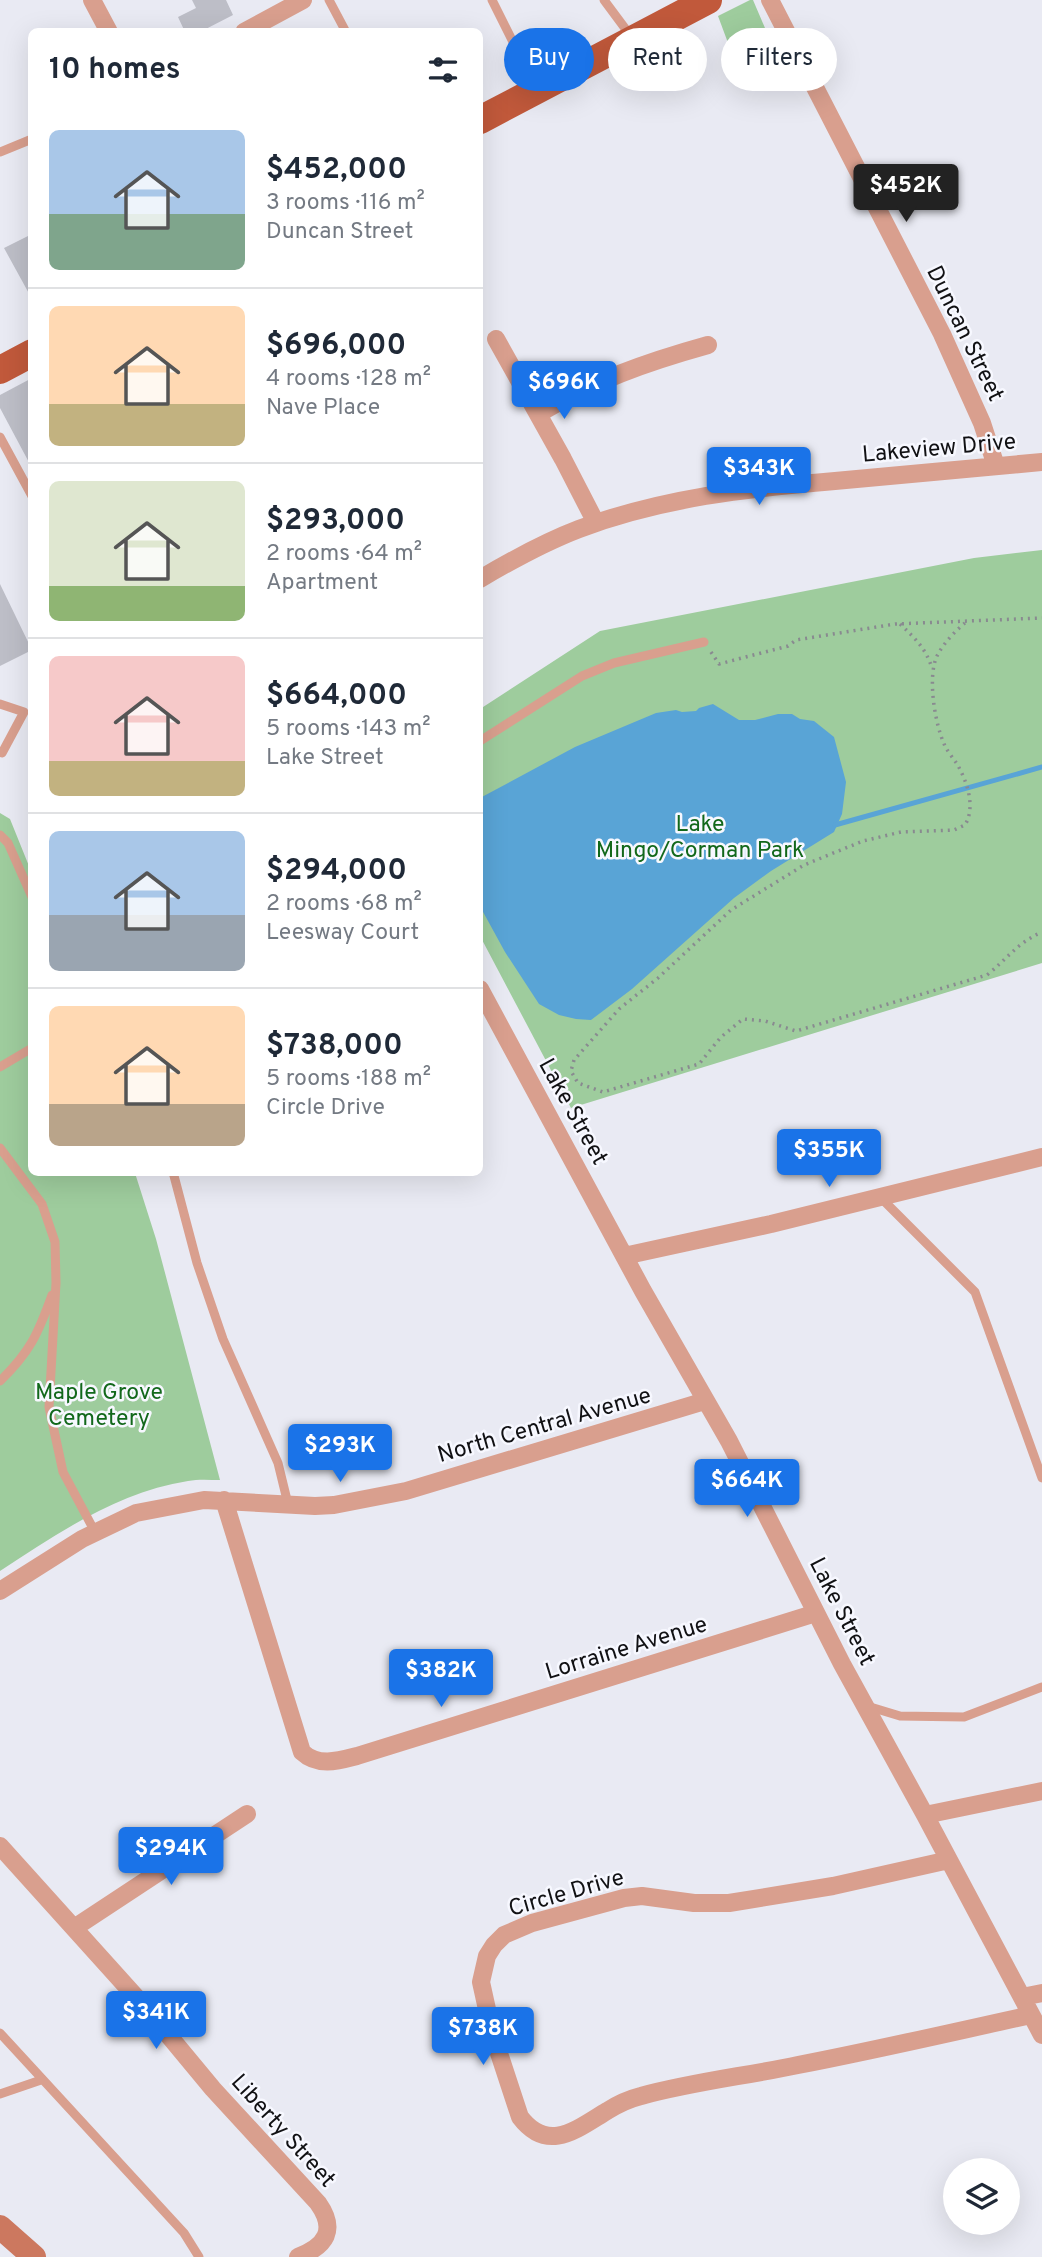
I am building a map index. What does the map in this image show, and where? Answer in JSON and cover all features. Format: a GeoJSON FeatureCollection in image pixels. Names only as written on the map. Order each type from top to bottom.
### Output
{"type":"FeatureCollection","features":[{"type":"Feature","properties":{"kind":"main road"},"geometry":{"type":"LineString","coordinates":[[654,28],[708,0]]}},
{"type":"Feature","properties":{"kind":"main road"},"geometry":{"type":"LineString","coordinates":[[483,118],[535,91]]}},
{"type":"Feature","properties":{"kind":"main road"},"geometry":{"type":"LineString","coordinates":[[0,370],[28,355]]}},
{"type":"Feature","properties":{"kind":"main road"},"geometry":{"type":"LineString","coordinates":[[0,2227],[34,2257]]}},
{"type":"Feature","properties":{"kind":"street"},"geometry":{"type":"LineString","coordinates":[[92,0],[107,28]]}},
{"type":"Feature","properties":{"kind":"street"},"geometry":{"type":"LineString","coordinates":[[251,28],[303,0]]}},
{"type":"Feature","properties":{"kind":"street","name":"Duncan Street"},"geometry":{"type":"LineString","coordinates":[[770,0],[942,334],[982,423],[996,466]]}},
{"type":"Feature","properties":{"kind":"street"},"geometry":{"type":"LineString","coordinates":[[496,339],[596,523]]}},
{"type":"Feature","properties":{"kind":"street"},"geometry":{"type":"LineString","coordinates":[[538,414],[588,386],[632,367],[708,345]]}},
{"type":"Feature","properties":{"kind":"street","name":"Lakeview Drive"},"geometry":{"type":"LineString","coordinates":[[483,577],[558,537],[661,505],[742,490],[1042,462]]}},
{"type":"Feature","properties":{"kind":"street","name":"Lake Street"},"geometry":{"type":"LineString","coordinates":[[483,995],[624,1256],[729,1441],[816,1614],[1042,2035]]}},
{"type":"Feature","properties":{"kind":"street"},"geometry":{"type":"LineString","coordinates":[[624,1256],[718,1237],[1042,1157]]}},
{"type":"Feature","properties":{"kind":"street","name":"North Central Avenue"},"geometry":{"type":"LineString","coordinates":[[0,1591],[95,1532],[136,1513],[204,1500],[334,1505],[406,1491],[705,1401]]}},
{"type":"Feature","properties":{"kind":"street","name":"Lorraine Avenue"},"geometry":{"type":"LineString","coordinates":[[225,1500],[302,1752],[314,1760],[330,1762],[357,1756],[816,1614]]}},
{"type":"Feature","properties":{"kind":"street"},"geometry":{"type":"LineString","coordinates":[[925,1815],[1042,1791]]}},
{"type":"Feature","properties":{"kind":"street"},"geometry":{"type":"LineString","coordinates":[[74,1928],[247,1814]]}},
{"type":"Feature","properties":{"kind":"street","name":"Liberty Street"},"geometry":{"type":"LineString","coordinates":[[0,1846],[325,2212],[328,2221],[325,2239],[318,2247],[298,2257]]}},
{"type":"Feature","properties":{"kind":"street","name":"Circle Drive"},"geometry":{"type":"LineString","coordinates":[[949,1860],[833,1886],[729,1903],[694,1903],[642,1896],[624,1898],[532,1923],[504,1936],[487,1955],[481,1982],[492,2032],[520,2117],[528,2128],[540,2134],[564,2135],[621,2103],[653,2093],[831,2059],[1031,2015]]}},
{"type":"Feature","properties":{"kind":"street"},"geometry":{"type":"LineString","coordinates":[[1022,1997],[1042,1993]]}},
{"type":"Feature","properties":{"kind":"lane"},"geometry":{"type":"LineString","coordinates":[[329,0],[344,28]]}},
{"type":"Feature","properties":{"kind":"lane"},"geometry":{"type":"LineString","coordinates":[[492,0],[506,28]]}},
{"type":"Feature","properties":{"kind":"lane"},"geometry":{"type":"LineString","coordinates":[[604,0],[625,28]]}},
{"type":"Feature","properties":{"kind":"lane"},"geometry":{"type":"LineString","coordinates":[[0,152],[28,141]]}},
{"type":"Feature","properties":{"kind":"lane"},"geometry":{"type":"LineString","coordinates":[[0,437],[28,489]]}},
{"type":"Feature","properties":{"kind":"lane"},"geometry":{"type":"LineString","coordinates":[[483,739],[582,676],[614,663],[704,642]]}},
{"type":"Feature","properties":{"kind":"lane"},"geometry":{"type":"LineString","coordinates":[[0,704],[24,712],[2,753]]}},
{"type":"Feature","properties":{"kind":"lane"},"geometry":{"type":"LineString","coordinates":[[0,835],[8,843],[28,888]]}},
{"type":"Feature","properties":{"kind":"lane"},"geometry":{"type":"LineString","coordinates":[[0,1066],[28,1050]]}},
{"type":"Feature","properties":{"kind":"lane"},"geometry":{"type":"LineString","coordinates":[[0,1148],[42,1205],[55,1242],[56,1283],[50,1407],[64,1472],[95,1532]]}},
{"type":"Feature","properties":{"kind":"lane"},"geometry":{"type":"LineString","coordinates":[[174,1176],[197,1263],[223,1339],[278,1463],[288,1504]]}},
{"type":"Feature","properties":{"kind":"lane"},"geometry":{"type":"LineString","coordinates":[[879,1196],[975,1292],[1042,1478]]}},
{"type":"Feature","properties":{"kind":"lane"},"geometry":{"type":"LineString","coordinates":[[0,1381],[22,1359],[40,1328],[56,1283]]}},
{"type":"Feature","properties":{"kind":"lane"},"geometry":{"type":"LineString","coordinates":[[865,1706],[900,1716],[964,1717],[1042,1687]]}},
{"type":"Feature","properties":{"kind":"lane"},"geometry":{"type":"LineString","coordinates":[[0,2033],[184,2233],[199,2257]]}},
{"type":"Feature","properties":{"kind":"lane"},"geometry":{"type":"LineString","coordinates":[[0,2094],[41,2080]]}},
{"type":"Feature","properties":{"kind":"path"},"geometry":{"type":"LineString","coordinates":[[704,642],[719,663],[788,646],[796,640],[900,624],[1042,618]]}},
{"type":"Feature","properties":{"kind":"path"},"geometry":{"type":"LineString","coordinates":[[932,670],[937,654],[965,623]]}},
{"type":"Feature","properties":{"kind":"path"},"geometry":{"type":"LineString","coordinates":[[900,624],[921,644],[928,656],[939,729],[945,746],[958,765],[971,803],[965,825],[954,831],[901,832],[854,845],[804,864],[731,910],[658,978],[619,1009],[574,1060],[571,1071],[578,1083],[603,1092],[639,1082],[699,1064],[721,1037],[743,1019],[765,1021],[796,1031],[987,975],[1011,951],[1042,932]]}},
{"type":"Feature","properties":{"kind":"green space"},"geometry":{"type":"Polygon","coordinates":[[[753,0],[765,28],[722,28],[718,16],[753,0]]]}},
{"type":"Feature","properties":{"kind":"green space","name":"Lake Mingo/Corman Park"},"geometry":{"type":"Polygon","coordinates":[[[1042,550],[1042,963],[571,1108],[483,942],[483,707],[600,631],[974,558],[1042,550]]]}},
{"type":"Feature","properties":{"kind":"green space","name":"Maple Grove Cemetery"},"geometry":{"type":"Polygon","coordinates":[[[0,813],[10,819],[28,864],[28,1176],[136,1176],[156,1239],[220,1480],[192,1480],[137,1494],[90,1516],[0,1571],[0,813]]]}},
{"type":"Feature","properties":{"kind":"water"},"geometry":{"type":"Polygon","coordinates":[[[713,704],[739,720],[792,714],[800,719],[814,721],[834,737],[846,782],[842,814],[834,832],[771,871],[734,898],[632,989],[591,1020],[559,1015],[539,1004],[483,912],[483,796],[575,747],[656,713],[696,711],[713,704]]]}},
{"type":"Feature","properties":{"kind":"building"},"geometry":{"type":"Polygon","coordinates":[[[192,0],[226,0],[233,15],[208,28],[183,28],[178,17],[196,8],[192,0]]]}},
{"type":"Feature","properties":{"kind":"building"},"geometry":{"type":"Polygon","coordinates":[[[28,236],[28,292],[4,248],[28,236]]]}},
{"type":"Feature","properties":{"kind":"building"},"geometry":{"type":"Polygon","coordinates":[[[28,380],[28,460],[0,408],[0,395],[28,380]]]}},
{"type":"Feature","properties":{"kind":"building"},"geometry":{"type":"Polygon","coordinates":[[[0,584],[28,642],[28,652],[0,666],[0,584]]]}},
{"type":"Feature","properties":{"kind":"waterway"},"geometry":{"type":"LineString","coordinates":[[835,825],[1042,767]]}}]}
